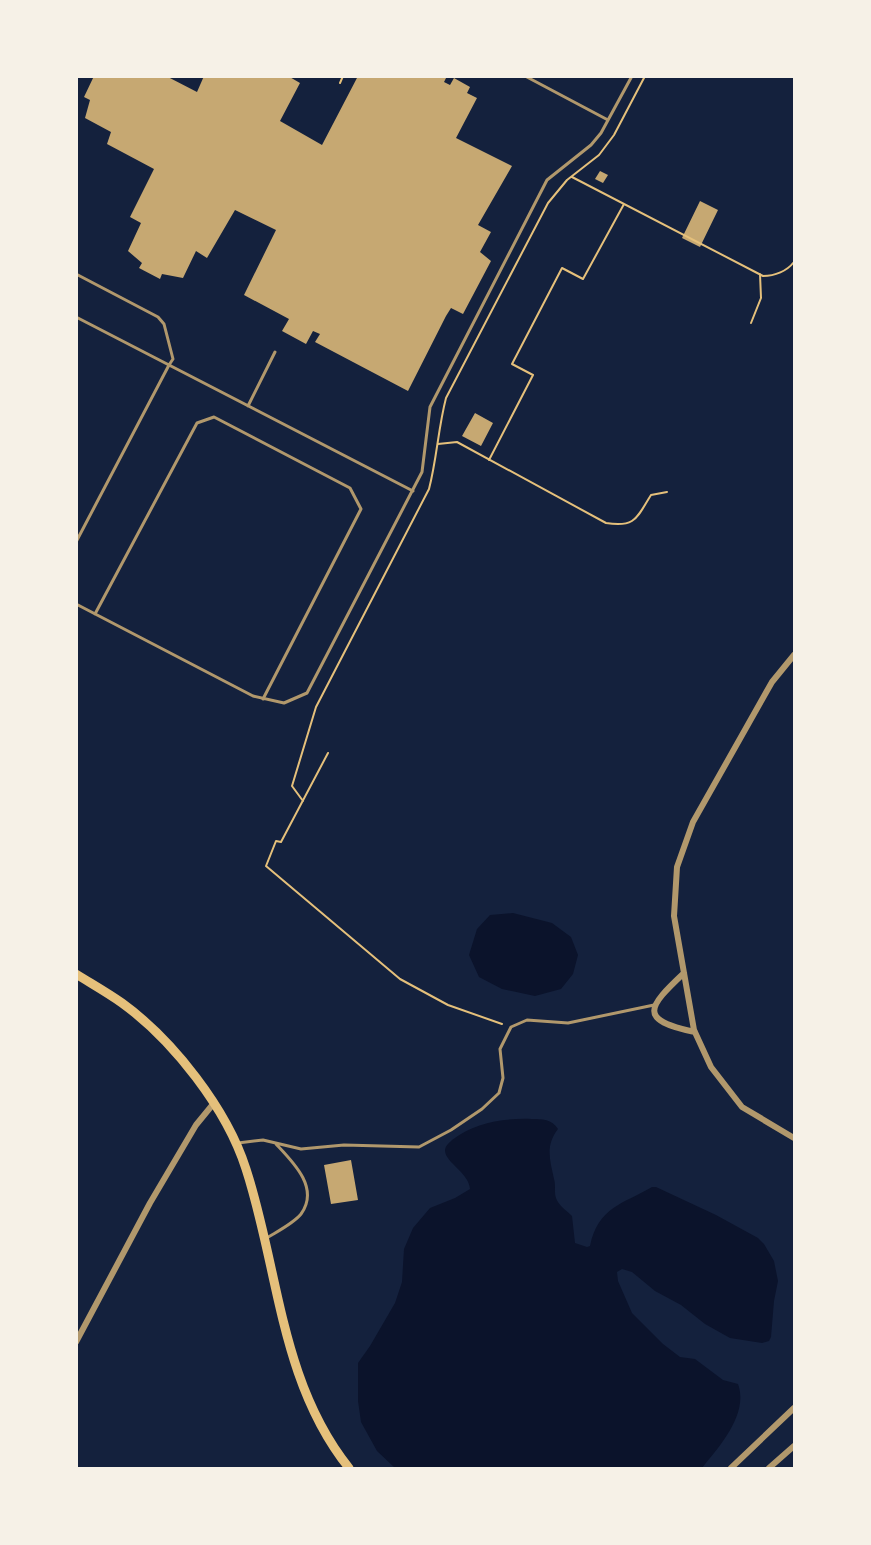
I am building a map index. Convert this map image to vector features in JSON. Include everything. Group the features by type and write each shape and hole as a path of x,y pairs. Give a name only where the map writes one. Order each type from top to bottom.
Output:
{"main road":[{"path":"76,974 124,1004 172,1048 214,1102 246,1168 295,1367 316,1416 349,1468"}],"street":[{"path":"795,655 771,682 693,822 677,867 674,916 695,1032 711,1067 742,1107 795,1138"},
{"path":"684,973 657,999 654,1005 656,1017 670,1026 695,1032"},
{"path":"76,1342 150,1203 196,1125 214,1102"},
{"path":"731,1468 795,1407"},
{"path":"769,1468 795,1446"}],"lane":[{"path":"525,76 609,120"},
{"path":"76,604 253,696 284,703 307,693 423,472 430,407 547,180 591,145 609,120 632,76"},
{"path":"76,274 158,317 164,324 173,359 76,542"},
{"path":"76,317 413,491"},
{"path":"248,406 275,352"},
{"path":"95,614 197,423 214,417 350,488 361,509 263,699"},
{"path":"236,1144 263,1140 302,1149 344,1145 419,1147 451,1130 482,1109 499,1093 503,1078 500,1049 511,1027 527,1020 568,1023 654,1005"},
{"path":"264,1240 301,1214 308,1196 304,1178 292,1161 274,1143"}],"path":[{"path":"340,83 343,76"},
{"path":"303,801 292,786 316,707 429,489 437,459 439,425 446,398 548,203 572,177 599,155 614,135 645,76"},
{"path":"572,177 760,274 772,276 795,262"},
{"path":"489,460 533,375 512,364 562,268 583,279 624,204"},
{"path":"751,323 761,298 760,274"},
{"path":"438,444 457,442 606,523 621,525 630,522 643,510 651,495 666,492"},
{"path":"328,753 281,842 276,841 266,866 400,979 448,1005 511,1027"}],"water":[{"path":"513,913 552,923 571,937 578,955 573,974 561,989 535,996 502,989 479,977 469,955 477,929 490,915"},
{"path":"500,1120 550,1121 558,1129 550,1147 555,1196 572,1216 575,1243 590,1246 594,1233 605,1215 622,1203 656,1187 758,1238 774,1261 778,1281 771,1337 769,1341 762,1343 730,1338 705,1324 681,1305 655,1291 632,1272 622,1269 617,1272 618,1281 632,1313 663,1344 680,1357 695,1359 723,1380 738,1384 740,1395 736,1418 724,1440 702,1468 395,1468 377,1451 361,1422 358,1401 358,1363 395,1303 402,1282 404,1249 413,1228 430,1208 470,1189 466,1178 446,1155 446,1146 461,1134 480,1125"}],"building":[{"path":"94,76 166,76 197,92 204,76 288,76 300,83 280,121 322,145 358,76 447,76 444,82 450,85 454,78 470,87 467,93 477,98 456,138 512,166 478,225 491,232 480,252 491,261 463,314 451,308 408,391 315,342 320,334 313,331 306,344 282,331 289,319 244,295 276,230 235,210 207,258 196,251 183,278 162,274 160,279 139,268 142,263 128,251 141,223 130,217 154,169 107,144 111,132 85,118 90,100 84,97"},
{"path":"600,171 608,175 603,183 595,179"},
{"path":"700,201 718,210 700,247 682,238"},
{"path":"475,413 493,423 481,446 462,436"},
{"path":"351,1160 358,1200 331,1204 324,1165"}]}
